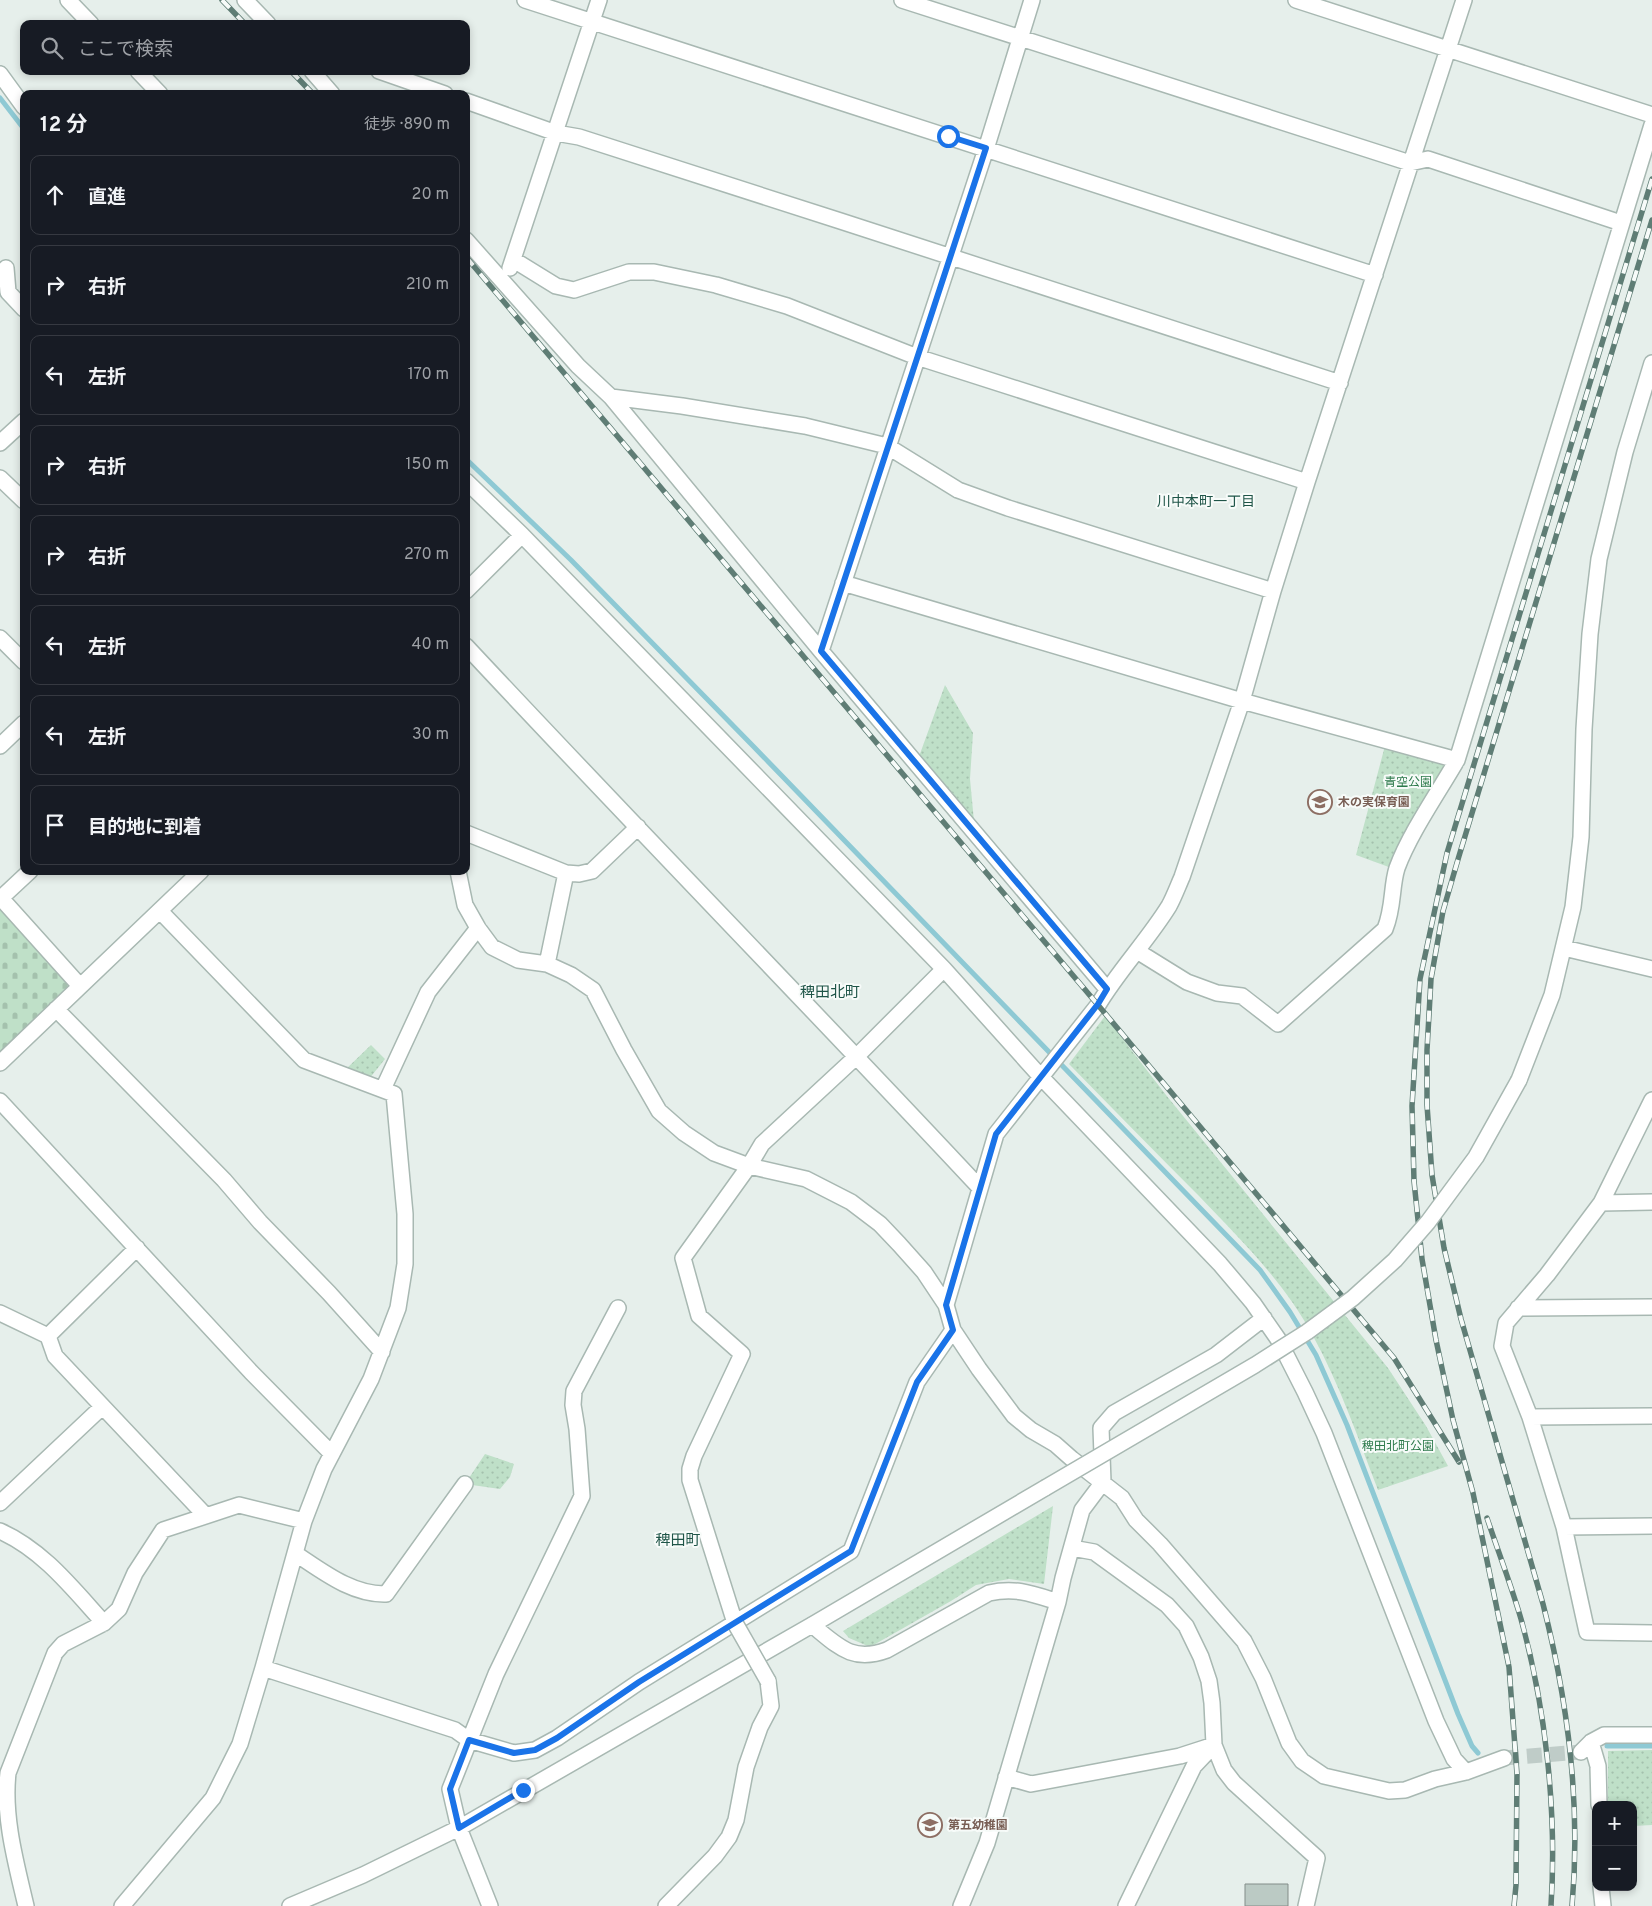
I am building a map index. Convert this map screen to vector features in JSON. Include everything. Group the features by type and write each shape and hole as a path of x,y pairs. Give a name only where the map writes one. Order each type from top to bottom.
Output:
{"street":[{"path":"68,0 87,20"},
{"path":"245,0 264,20"},
{"path":"525,0 1375,274"},
{"path":"503,281 514,260 599,0"},
{"path":"902,0 1410,163 1428,158 1621,223"},
{"path":"821,651 986,148 1032,0"},
{"path":"1296,0 1652,115"},
{"path":"946,1305 996,1134 1062,1051 1137,951 1170,904 1182,877 1242,701 1273,591 1307,482 1464,0"},
{"path":"0,74 20,102"},
{"path":"142,75 156,90"},
{"path":"315,75 329,90"},
{"path":"391,75 434,90"},
{"path":"470,102 556,133 579,137 881,233 949,258 1340,383"},
{"path":"1137,951 1187,982 1217,993 1242,996 1278,1024 1385,928 1391,914 1397,870 1408,845 1457,760 1652,125"},
{"path":"470,244 578,366 610,397 821,651 1107,989"},
{"path":"514,260 556,286 574,290 629,272 654,272 716,285 787,306 916,357 1307,482"},
{"path":"6,268 8,292 20,305"},
{"path":"290,1906 362,1875 459,1828 812,1625 1255,1365 1306,1332 1353,1298 1395,1260 1428,1222 1476,1157 1519,1080 1552,995 1573,907 1581,837 1584,729 1590,634 1599,559 1625,452 1652,363"},
{"path":"610,397 682,406 805,426 887,446 958,490 1008,508 1273,591"},
{"path":"0,442 20,424"},
{"path":"0,478 20,497"},
{"path":"470,485 522,535 944,968 1044,1073 1220,1264 1264,1318 1278,1339 1324,1433 1433,1713 1454,1759 1466,1772"},
{"path":"470,587 522,535"},
{"path":"843,583 1242,701 1457,760"},
{"path":"0,638 20,658"},
{"path":"470,650 588,777 638,827 980,1188"},
{"path":"0,746 20,727"},
{"path":"470,835 566,872 579,874 592,871 638,827"},
{"path":"547,964 566,872"},
{"path":"26,875 1,898 80,986"},
{"path":"0,1063 196,875"},
{"path":"459,875 465,904 478,928 492,947 518,960 547,964 571,975 593,990 624,1050 659,1111 684,1133 714,1153 749,1166 806,1179 851,1202 880,1224 924,1272 946,1305 953,1330 1014,1416 1055,1444 1122,1498 1136,1520 1160,1544 1244,1641 1263,1678 1289,1743 1302,1761 1324,1776 1389,1791 1405,1790 1435,1779 1466,1772 1504,1758"},
{"path":"122,1906 213,1798 240,1744 304,1521 332,1454 371,1379 382,1352 398,1308 405,1264 405,1214 394,1094 304,1060 160,911"},
{"path":"383,1089 428,992 478,928"},
{"path":"1564,948 1652,969"},
{"path":"666,1906 715,1856 729,1837 736,1820 746,1767 760,1727 771,1706 768,1681 735,1623 690,1480 690,1469 704,1434 742,1354 699,1316 683,1258 749,1166 762,1144 856,1056 944,968"},
{"path":"56,1009 224,1180 260,1222 330,1293 382,1352"},
{"path":"1652,1100 1601,1203 1547,1275 1506,1323 1502,1346 1530,1417 1564,1527 1587,1632 1652,1634"},
{"path":"0,1101 251,1372 332,1454"},
{"path":"1601,1203 1652,1202"},
{"path":"48,1336 137,1248"},
{"path":"1518,1308 1652,1307"},
{"path":"490,1906 459,1828 450,1789 496,1674 582,1496 577,1429 573,1405 574,1391 618,1308"},
{"path":"0,1312 48,1336 55,1356 205,1515"},
{"path":"961,1906 987,1843 1058,1602 1082,1510 1103,1482 1101,1428 1114,1413 1216,1355 1264,1318"},
{"path":"263,1668 455,1730 469,1740 514,1753 535,1750 557,1738 639,1682 851,1551 917,1382 953,1330"},
{"path":"0,1503 102,1407"},
{"path":"1530,1417 1652,1416"},
{"path":"296,1554 334,1579 371,1594 386,1594 465,1484"},
{"path":"26,1906 15,1858 7,1802 8,1773 55,1653 63,1644 104,1623 119,1609 135,1573 163,1530 239,1505 304,1521"},
{"path":"1564,1527 1652,1526"},
{"path":"0,1531 31,1549 58,1573 104,1623"},
{"path":"1072,1548 1094,1552 1159,1600 1186,1626 1201,1657 1209,1681 1214,1745 1224,1770 1234,1783 1317,1858 1306,1906"},
{"path":"812,1625 851,1654 875,1654 887,1650 989,1593 1003,1590 1018,1590 1058,1602"},
{"path":"1599,1801 1598,1766 1586,1747 1604,1735 1652,1735"},
{"path":"1006,1777 1031,1784 1180,1756 1214,1745"},
{"path":"1126,1906 1194,1766 1214,1745"},
{"path":"1602,1891 1605,1905"}],"green space":[{"path":"945,685 973,733 970,779 975,832 917,762"},
{"name":"青空公園","path":"1386,742 1457,760 1397,870 1356,855"},
{"path":"0,898 80,986 0,1063"},
{"name":"稗田北町公園","path":"1105,1016 1166,1095 1388,1368 1426,1426 1448,1466 1378,1490 1332,1373 1313,1336 1289,1298 1261,1262 1199,1196 1069,1064"},
{"path":"371,1045 385,1059 369,1079 345,1070"},
{"path":"485,1454 514,1464 510,1477 500,1489 465,1484"},
{"path":"1053,1506 1044,1584 1009,1579 976,1585 870,1647 849,1638 843,1631"},
{"path":"1652,1750 1652,1825 1637,1826 1637,1801 1608,1801 1608,1751"}],"building":[{"path":"1245,1884 1288,1884 1288,1906 1245,1906"}],"waterway":[{"path":"0,98 20,124"},
{"path":"470,463 571,560 1260,1270 1290,1312 1316,1355 1347,1425 1458,1714 1472,1746 1478,1753"},
{"path":"1607,1746 1652,1746"}],"tunnel":[{"path":"1504,1758 1581,1752"}],"railway":[{"path":"222,0 241,20"},
{"path":"295,75 309,90"},
{"path":"1514,1906 1516,1885 1517,1774 1509,1667 1473,1493 1453,1420 1436,1340 1422,1259 1414,1181 1412,1106 1420,979 1447,853 1652,179"},
{"path":"1572,1906 1575,1830 1566,1716 1543,1604 1461,1319 1444,1248 1432,1175 1427,1105 1427,1050 1431,979 1443,911 1652,220"},
{"path":"470,262 1394,1358 1459,1462"},
{"path":"1487,1518 1521,1619 1530,1653 1543,1725 1551,1798 1551,1906"}],"place":[{"name":"木の実保育園","path":"1320,802"},
{"name":"第五幼稚園","path":"930,1825"}],"district":[{"name":"川中本町一丁目","path":"1206,501"},
{"name":"稗田北町","path":"830,992"},
{"name":"稗田町","path":"678,1540"}],"route":[{"path":"523,1790 459,1828 450,1789 469,1740 514,1753 535,1750 557,1738 639,1682 851,1551 917,1382 953,1330 946,1305 996,1134 1098,1004 1107,989 917,762 821,651 986,148 948,136"}]}
